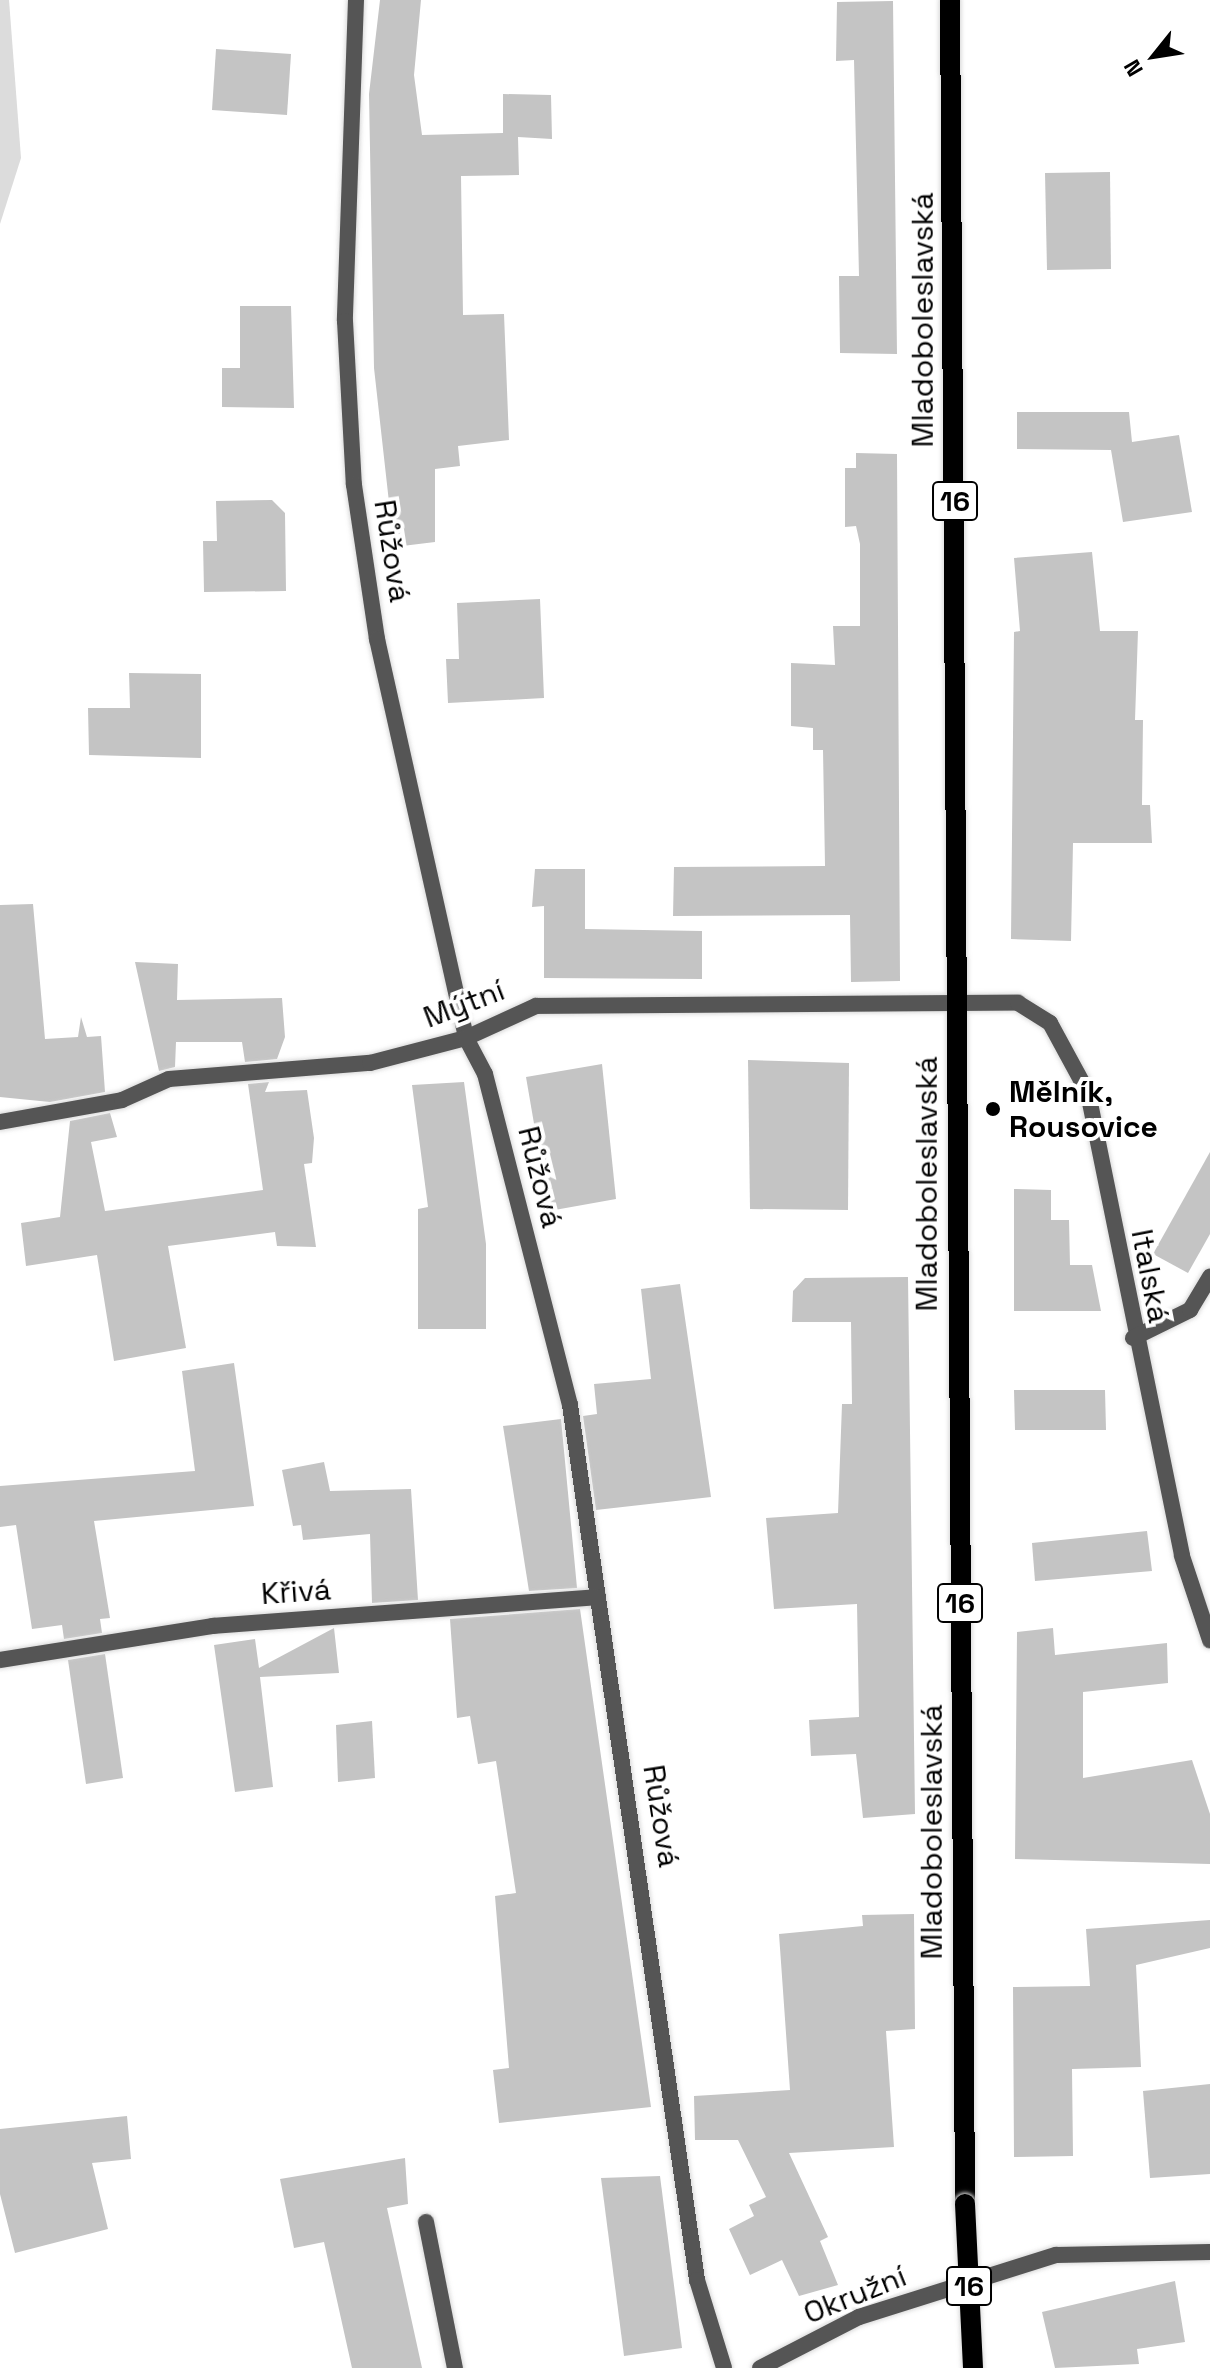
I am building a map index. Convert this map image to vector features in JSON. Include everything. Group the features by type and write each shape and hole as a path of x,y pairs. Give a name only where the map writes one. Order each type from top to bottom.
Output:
{"main road":[{"name":"Mladoboleslavská","path":"950,0 965,2204 973,2368"}],"street":[{"name":"Růžová","path":"356,0 345,321 354,485 399,759 466,1038 485,1074 570,1405 697,2280 724,2368"},
{"name":"Mýtní","path":"0,1122 122,1100 169,1079 370,1063 466,1038 536,1006 956,1002"},
{"name":"Italská","path":"956,1002 1018,1003 1050,1023 1072,1054 1088,1093 1133,1338 1182,1556 1210,1640"},
{"path":"1133,1338 1190,1310 1210,1277"},
{"name":"Křivá","path":"0,1660 213,1626 598,1597"},
{"path":"426,2222 455,2368"},
{"name":"Okružní","path":"760,2368 859,2317 1056,2255 1210,2252"}],"shaded area":[{"path":"0,0 9,0 21,158 0,224"}],"building":[{"path":"380,0 421,0 414,75 422,135 503,133 503,94 551,95 552,139 518,137 519,175 461,176 463,315 504,314 509,440 458,446 460,466 435,469 435,542 394,547 374,368 369,94"},
{"path":"893,1 897,354 840,353 839,276 859,276 854,60 836,61 837,2"},
{"path":"216,49 291,54 287,115 212,110"},
{"path":"1110,172 1111,269 1047,270 1045,173"},
{"path":"240,306 291,306 294,408 222,407 222,368 240,368"},
{"path":"1017,412 1129,412 1132,442 1179,435 1192,512 1123,522 1111,450 1017,449"},
{"path":"856,453 897,454 900,981 851,982 850,915 673,916 674,867 825,866 823,750 813,750 813,728 791,726 791,663 835,665 833,626 860,626 860,544 856,526 845,527 845,468 856,468"},
{"path":"272,500 285,513 286,591 204,592 203,541 217,541 216,501"},
{"path":"1092,552 1100,631 1138,631 1135,720 1143,720 1142,805 1150,805 1152,843 1073,843 1071,941 1011,939 1014,632 1020,631 1014,558"},
{"path":"540,599 544,698 448,703 446,659 459,659 457,603"},
{"path":"129,673 201,674 201,758 89,755 88,708 130,708"},
{"path":"535,869 585,869 585,929 702,931 702,979 544,978 544,906 532,907"},
{"path":"33,904 45,1039 78,1037 81,1017 87,1037 101,1036 105,1092 50,1102 0,1097 0,905"},
{"path":"135,962 178,964 177,1000 282,998 285,1037 277,1059 245,1062 242,1042 176,1042 175,1067 159,1071"},
{"path":"748,1060 849,1063 848,1210 750,1209"},
{"path":"602,1064 616,1199 549,1211 526,1077"},
{"path":"269,1082 265,1092 307,1090 314,1138 312,1163 304,1164 316,1247 277,1246 275,1232 168,1246 186,1348 114,1361 97,1255 26,1266 21,1223 60,1217 70,1121 110,1113 117,1137 91,1142 105,1211 263,1190 248,1084"},
{"path":"464,1082 486,1244 486,1329 418,1329 418,1209 428,1207 412,1085"},
{"path":"1210,1152 1210,1234 1188,1273 1153,1254"},
{"path":"1014,1189 1051,1190 1051,1220 1069,1220 1070,1265 1092,1265 1101,1311 1014,1311"},
{"path":"908,1277 915,1814 863,1818 856,1754 811,1756 809,1720 859,1717 857,1604 774,1609 766,1518 838,1513 842,1404 852,1404 851,1322 792,1322 793,1291 805,1278"},
{"path":"680,1284 711,1497 596,1510 583,1416 597,1414 594,1384 651,1379 641,1289"},
{"path":"234,1363 254,1506 94,1521 110,1618 100,1619 102,1633 64,1639 62,1625 32,1629 16,1525 0,1527 0,1486 195,1471 182,1371"},
{"path":"1014,1390 1105,1390 1106,1430 1015,1430"},
{"path":"561,1419 577,1588 529,1591 503,1426"},
{"path":"324,1462 330,1491 411,1489 418,1600 372,1603 370,1534 303,1540 301,1525 293,1526 282,1470"},
{"path":"1147,1531 1152,1571 1035,1581 1032,1543"},
{"path":"580,1609 651,2107 499,2123 493,2070 509,2068 495,1896 516,1893 496,1761 478,1764 470,1716 457,1718 450,1619"},
{"path":"334,1628 339,1673 260,1677 273,1787 235,1792 214,1645 255,1639 259,1668"},
{"path":"1053,1628 1055,1655 1167,1643 1168,1683 1083,1692 1083,1778 1192,1760 1210,1814 1210,1864 1015,1859 1017,1632"},
{"path":"105,1654 123,1778 86,1784 68,1660"},
{"path":"372,1721 375,1778 338,1782 336,1725"},
{"path":"914,1914 915,2029 886,2031 894,2147 789,2153 828,2237 820,2241 838,2285 799,2296 782,2260 750,2275 729,2229 754,2216 749,2205 766,2197 738,2140 695,2140 694,2096 790,2090 779,1934 863,1926 862,1915"},
{"path":"1210,1920 1210,1948 1136,1965 1141,2067 1072,2069 1073,2156 1014,2157 1013,1987 1090,1986 1086,1929"},
{"path":"1210,2084 1210,2174 1150,2178 1143,2091"},
{"path":"127,2116 131,2159 92,2163 108,2229 15,2253 0,2194 0,2129"},
{"path":"405,2158 408,2204 387,2208 422,2368 352,2368 324,2242 294,2248 280,2179"},
{"path":"660,2176 682,2348 624,2356 601,2178"},
{"path":"1175,2281 1185,2342 1137,2349 1139,2364 1055,2368 1042,2312"}],"place":[{"name":"Mělník, Rousovice","path":"993,1109"}]}
